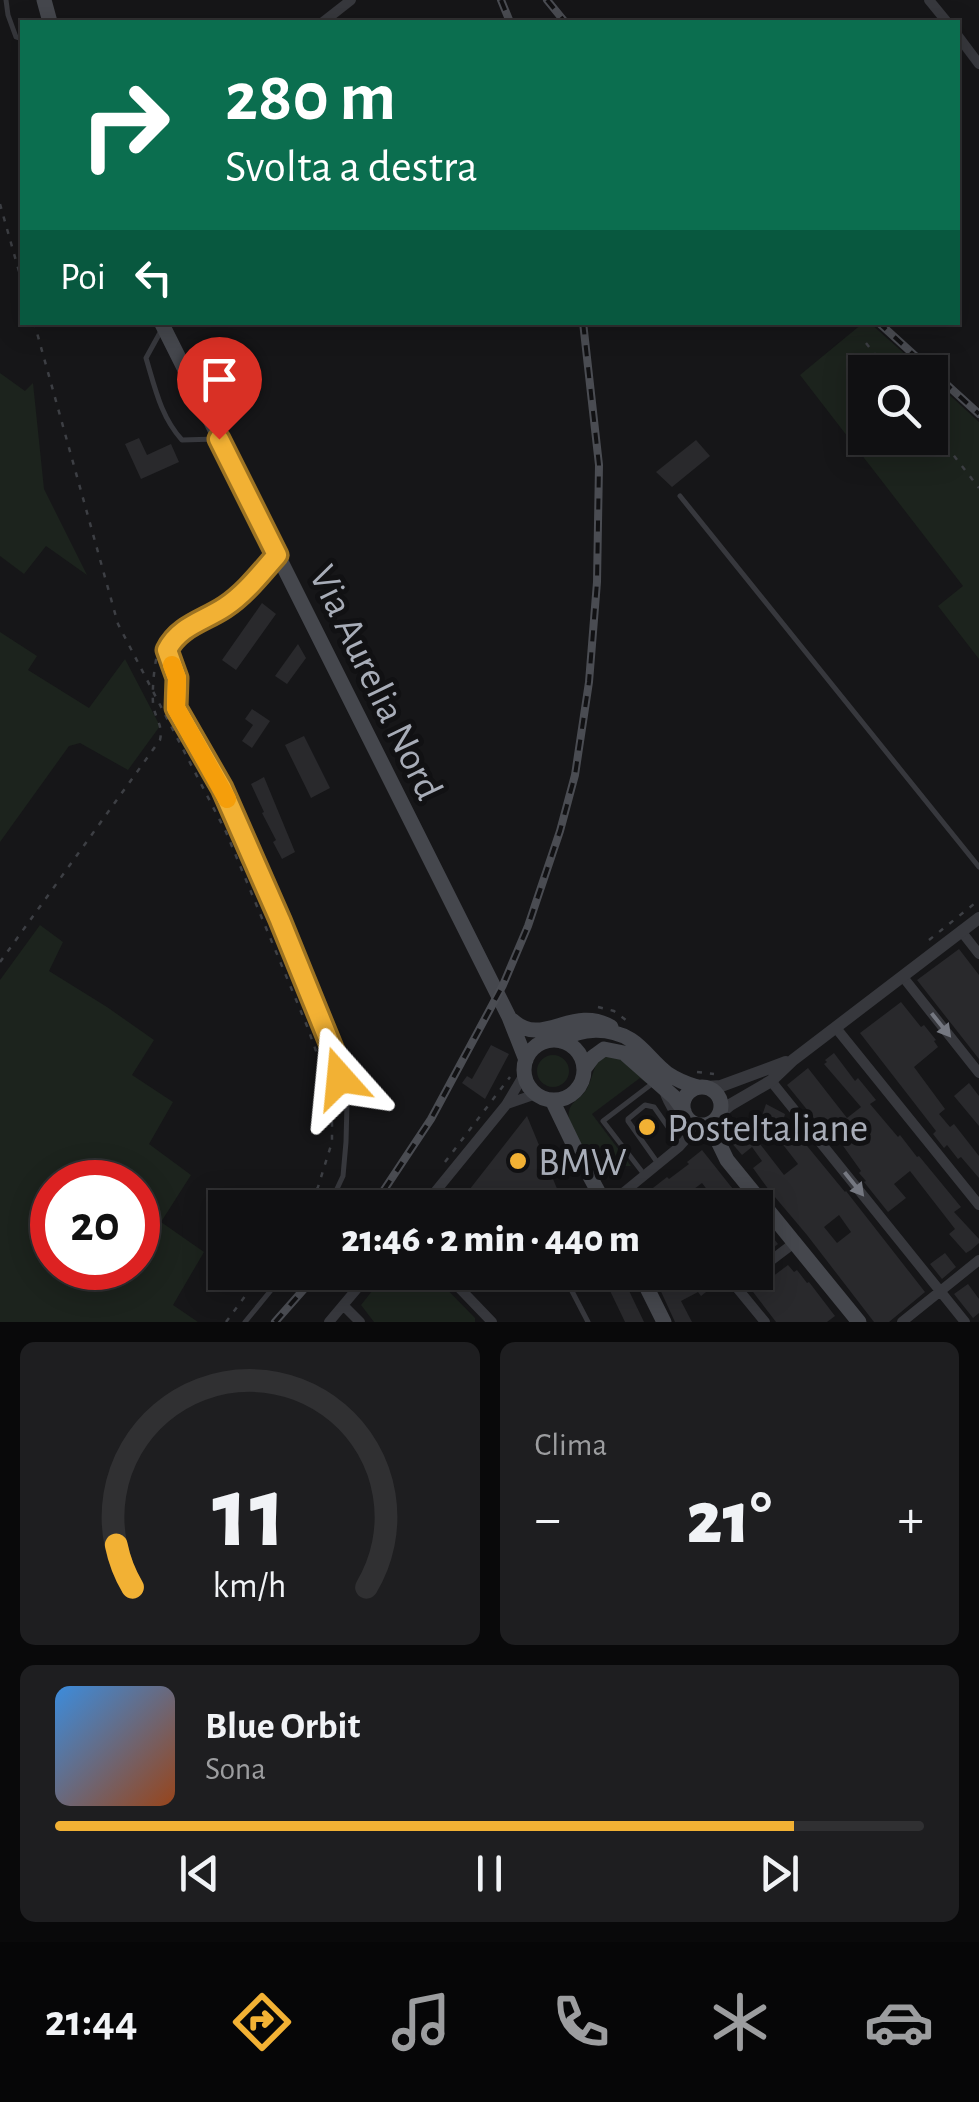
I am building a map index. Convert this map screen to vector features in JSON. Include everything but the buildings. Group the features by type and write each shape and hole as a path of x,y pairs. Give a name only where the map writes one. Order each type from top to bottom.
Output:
{"main road":[{"name":"Via Aurelia Nord","path":"162,325 508,1017 522,1067"},
{"path":"508,1017 528,1031 582,1019 601,1020 633,1034 666,1073 716,1092 721,1108 713,1131 727,1160 851,1319"},
{"path":"598,1190 544,1097 526,1081 522,1067 530,1052 544,1042 598,1030 633,1034"},
{"path":"561,1041 578,1052 584,1069"},
{"path":"544,1097 562,1099 571,1095 593,1058 604,1049 616,1050 678,1101 692,1121 703,1124 717,1117"},
{"path":"684,1111 687,1094 701,1087"},
{"path":"648,1290 664,1322"}],"street":[{"path":"325,20 350,0"},
{"path":"929,0 945,20"},
{"path":"960,39 979,64"},
{"path":"717,1117 772,1081 793,1060 979,918"},
{"path":"961,932 979,954"},
{"path":"903,978 979,1073"},
{"path":"836,1028 979,1205"},
{"path":"701,1087 721,1086 793,1060"},
{"path":"437,1190 506,1105 522,1067"},
{"path":"772,1081 965,1322"},
{"path":"627,1190 682,1145 688,1134 660,1085"},
{"path":"506,1105 544,1097"},
{"path":"773,1259 794,1243"},
{"path":"902,1322 979,1260"},
{"path":"329,1322 357,1290"},
{"path":"461,1290 492,1322"},
{"path":"738,1290 765,1322"},
{"path":"344,1306 360,1322"}],"lane":[{"path":"6,0 16,37 20,38"},
{"path":"162,325 146,358 170,428 182,440 219,439"},
{"path":"680,496 979,867"},
{"path":"277,555 226,607 181,631 167,650 177,678 176,708 222,788 334,1053 346,1103 346,1142 342,1176 336,1190"},
{"path":"644,1176 603,1121 660,1085"},
{"path":"659,1164 628,1119 645,1105 652,1105 682,1145"},
{"path":"245,1322 271,1290"},
{"path":"571,1290 588,1322"}],"path":[{"path":"0,204 20,275"},
{"path":"35,325 118,624 226,832 329,1087 332,1142 316,1190"},
{"path":"866,343 876,355"},
{"path":"948,449 979,488"},
{"path":"0,962 160,740 162,733 153,708 155,660 160,650 167,650"},
{"path":"926,942 979,900"},
{"path":"589,1007 614,1012 633,1034"},
{"path":"446,1159 522,1067"},
{"path":"689,1070 717,1074"},
{"path":"226,1322 250,1290"}],"shaded area":[{"path":"861,325 872,325 906,355 848,355 848,437 800,375"},
{"path":"0,373 25,391 33,383 44,489 87,575 46,546 24,574 0,556"},
{"path":"948,394 979,422 979,659 938,606 963,586 862,455 948,455"},
{"path":"0,632 37,656 28,670 89,708 125,659 160,726 128,770 80,743 69,746 0,842"},
{"path":"40,925 63,942 49,971 154,1040 132,1075 173,1102 149,1144 191,1175 161,1222 204,1252 173,1305 198,1322 0,1322 0,980"},
{"path":"619,1054 649,1081 640,1078 592,1114 631,1166 611,1165 590,1156 569,1117 570,1108 587,1089 600,1058"},
{"path":"553,1055 564,1060 569,1071 564,1082 553,1087 542,1082 537,1071 542,1060"},
{"path":"373,1290 448,1290 475,1322 374,1322 361,1305"}],"railway":[{"path":"501,0 509,20"},
{"path":"547,0 563,20"},
{"path":"384,1190 431,1119 503,985 528,926 575,775 589,682 597,582 599,465 583,325"},
{"path":"881,325 979,414"},
{"path":"275,1322 303,1290"}],"slow traffic":[{"path":"172,665 177,678 176,708 227,799"}],"place":[{"name":"PosteItaliane","path":"647,1127"},
{"name":"BMW","path":"518,1161"}],"route":[{"path":"219,439 277,555 226,607 181,631 172,641 167,650 177,678 176,708 222,788 280,920 334,1053 340,1078"}]}
